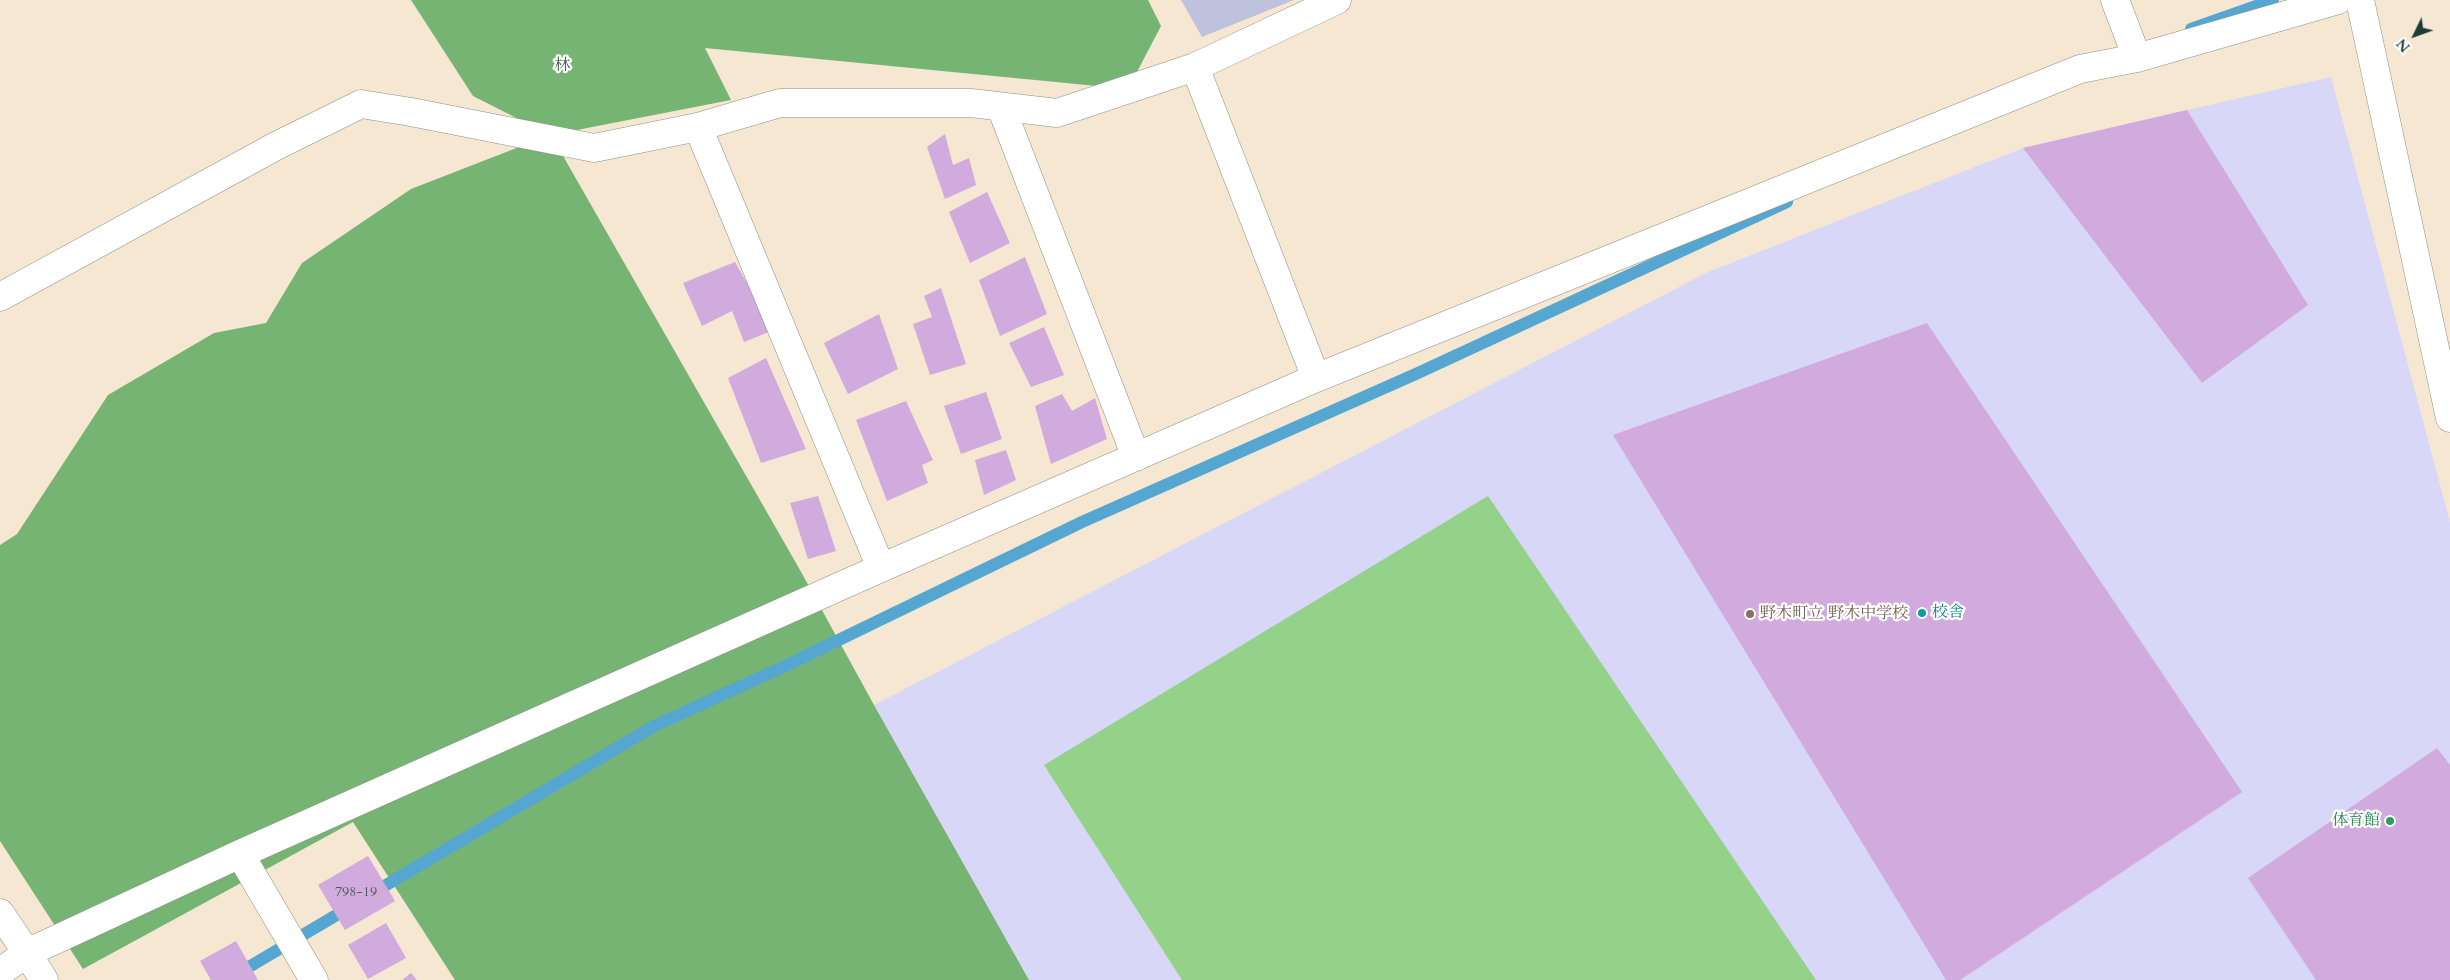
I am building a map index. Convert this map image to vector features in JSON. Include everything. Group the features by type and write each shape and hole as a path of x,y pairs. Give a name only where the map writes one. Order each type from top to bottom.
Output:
{"street":[{"path":"0,297 276,146 361,104 594,148 698,127 780,103 971,103 1057,114 1195,67 1337,0"},
{"path":"2116,0 2137,58"},
{"path":"0,972 27,953 240,854 881,568 1316,378 2080,69 2137,58 2338,0"},
{"path":"2360,0 2450,418"},
{"path":"1195,67 1316,378"},
{"path":"1001,107 1136,457"},
{"path":"698,127 881,568"},
{"path":"240,854 314,980"},
{"path":"0,913 44,980"}],"shaded area":[{"path":"1181,0 1294,0 1202,37"},
{"name":"野木町立 野木中学校","path":"2331,77 2450,522 2450,980 1029,980 874,705 1708,272 2023,148"}],"green space":[{"name":"林","path":"411,0 1148,0 1161,26 1128,89 705,48 731,100 551,135 800,570 1029,980 455,980 353,822 83,969 0,841 0,545 17,534 108,395 214,333 266,323 302,263 411,189 550,135 473,96"},
{"path":"1488,496 1816,980 1182,980 1044,765"}],"building":[{"path":"2187,110 2308,305 2202,383 2023,148"},
{"path":"945,134 953,165 969,158 976,185 945,199 927,147"},
{"path":"987,192 1010,243 970,263 949,212"},
{"path":"1025,257 1047,314 1000,336 979,280"},
{"path":"735,262 774,330 744,342 732,311 702,326 683,283"},
{"path":"941,288 966,364 930,375 913,324 932,317 924,296"},
{"path":"879,314 898,369 848,394 824,343"},
{"name":"校舎","path":"1927,323 2242,792 1960,980 1946,980 1613,435"},
{"path":"1044,327 1064,375 1031,387 1009,343"},
{"path":"766,358 806,449 761,463 728,378"},
{"path":"986,392 1002,439 961,454 944,406"},
{"path":"1062,394 1072,411 1095,398 1107,439 1051,464 1035,406"},
{"path":"906,401 933,460 922,465 928,483 887,501 856,420"},
{"path":"1006,450 1016,480 984,495 975,460"},
{"path":"818,496 836,551 808,559 790,503"},
{"name":"体育館","path":"2437,748 2450,765 2450,980 2316,980 2248,878"},
{"path":"368,856 395,901 345,930 318,885"},
{"path":"386,923 406,958 368,979 348,945"},
{"path":"236,941 258,980 211,980 200,961"},
{"path":"411,973 417,980 402,980"}],"waterway":[{"path":"2191,29 2273,0"},
{"path":"371,894 654,726 783,667 1082,522 1418,373 1787,202"},
{"path":"227,980 350,907"}],"place":[{"name":"校舎","path":"1922,613"},
{"name":"野木町立 野木中学校","path":"1750,614"},
{"name":"体育館","path":"2390,821"}]}
